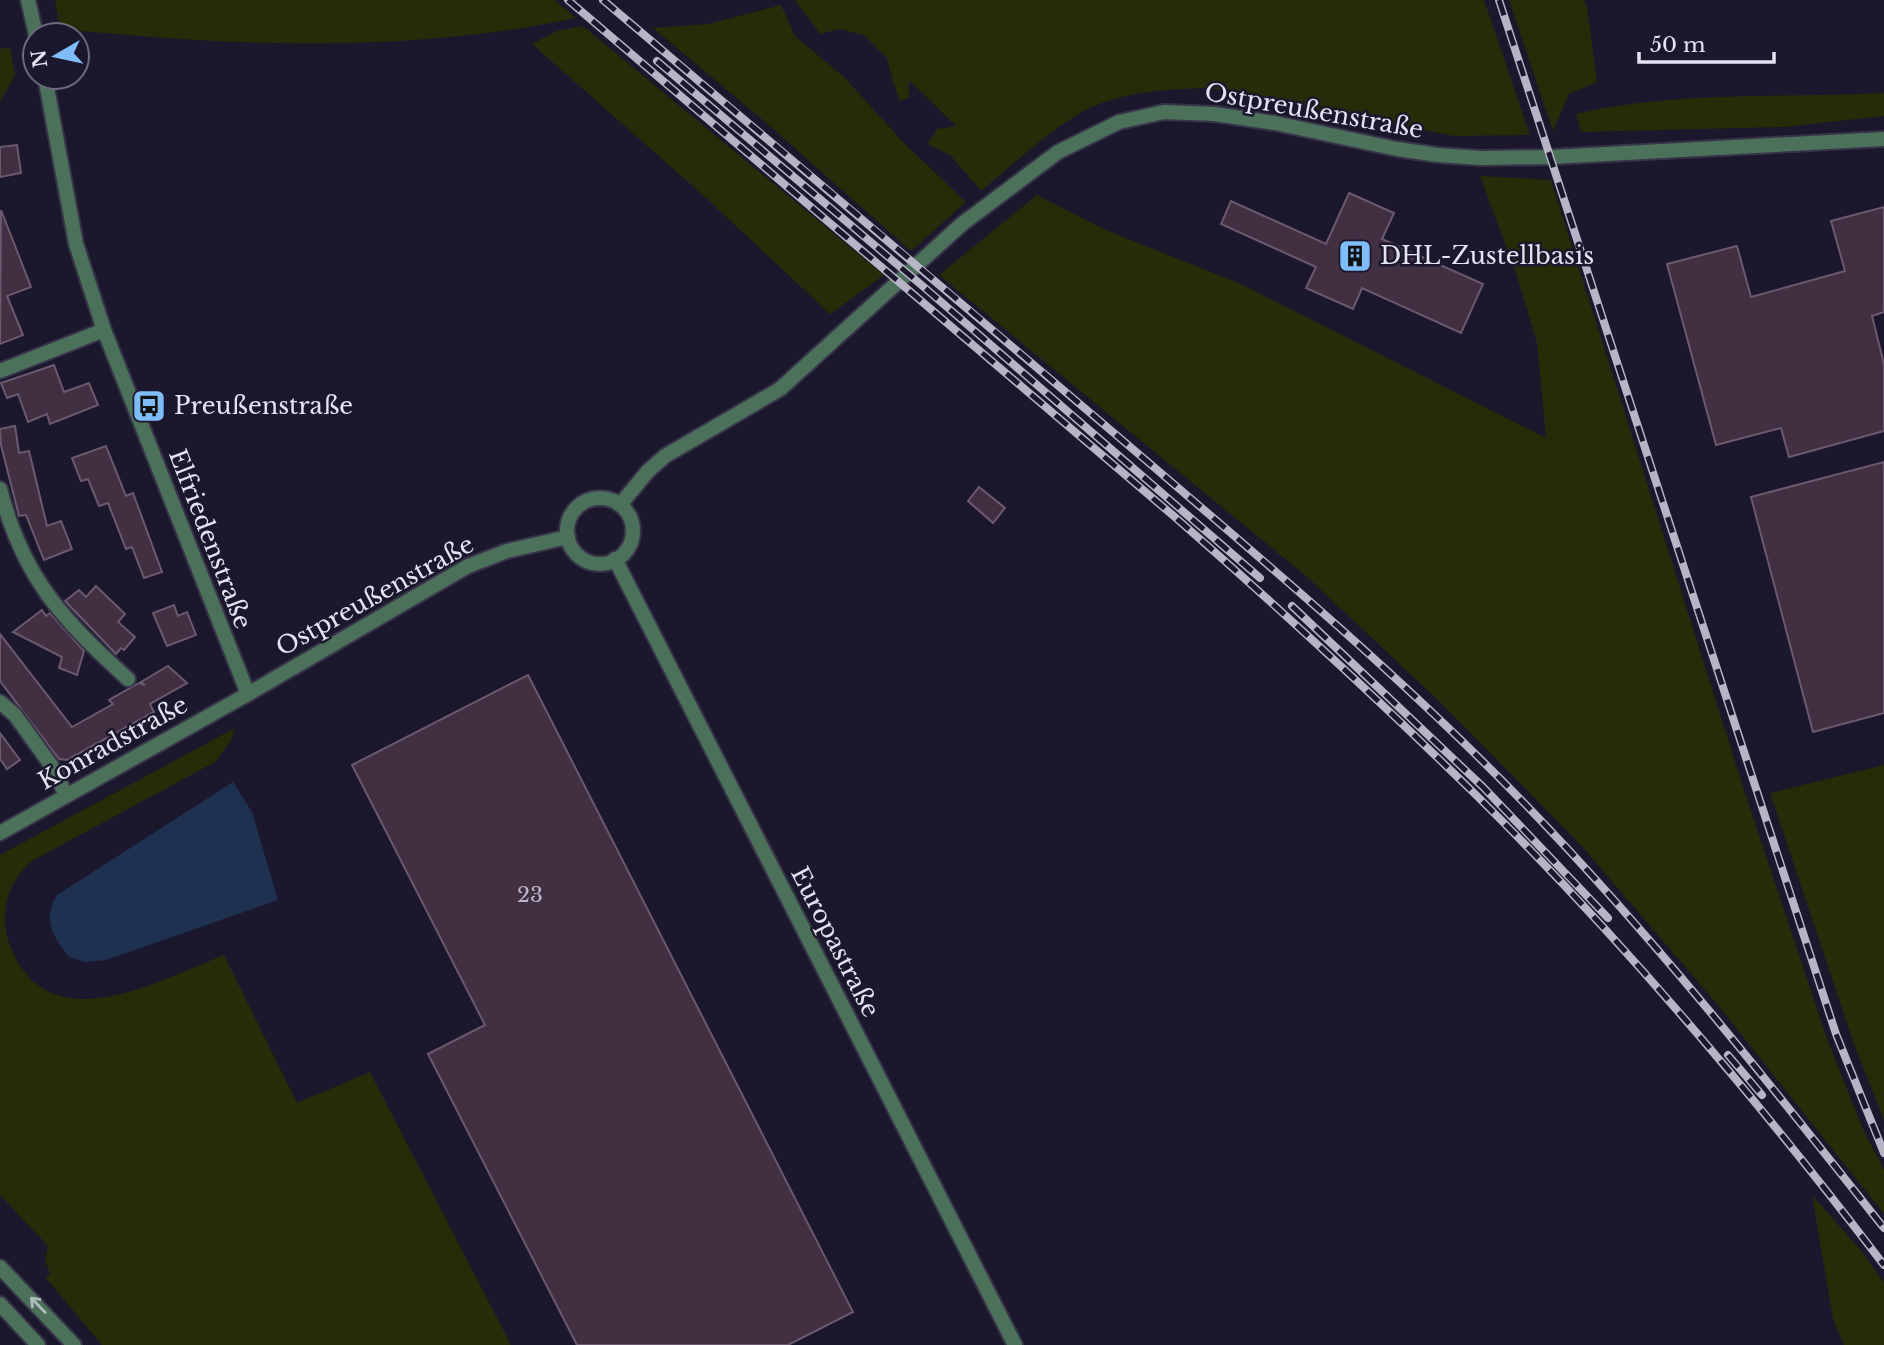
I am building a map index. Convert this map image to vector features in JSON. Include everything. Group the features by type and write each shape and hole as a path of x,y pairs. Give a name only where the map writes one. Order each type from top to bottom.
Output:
{"street":[{"path":"28,0 33,21"},
{"name":"Elfriedenstraße","path":"49,91 76,244 104,330 248,694"},
{"name":"Ostpreußenstraße","path":"620,505 648,471 665,456 780,388 974,216 1058,152 1119,122 1164,112 1215,114 1275,123 1397,149 1481,158 1551,157 1884,139"},
{"path":"0,371 104,330"},
{"path":"0,489 21,550 48,597 80,636 128,679"},
{"path":"596,498 606,498 620,505 629,517 632,536 628,546 615,559 589,562 574,551 568,537 567,524 571,514 586,501 596,498"},
{"name":"Ostpreußenstraße","path":"248,694 468,566 507,551 568,537"},
{"name":"Europastraße","path":"615,559 1015,1345"},
{"name":"Konradstraße","path":"0,833 248,694"},
{"path":"0,702 15,715 37,745 66,795"},
{"path":"0,1267 74,1345"},
{"path":"0,1304 38,1345"}],"green space":[{"path":"55,0 555,0 576,18 512,30 448,37 319,43 190,40 125,35 91,32 91,21 59,21"},
{"path":"795,0 1484,0 1530,135 1454,136 1209,88 1175,89 1122,97 1089,109 1038,143 981,191 951,156 928,144 937,129 956,126 909,80 909,98 900,101 887,58 864,35 839,29 820,34"},
{"path":"1509,0 1584,0 1587,7 1597,82 1569,94 1553,131"},
{"path":"781,5 795,36 844,77 904,143 966,202 911,251 764,121 653,28 708,24"},
{"path":"583,26 884,275 830,314 705,197 532,44 557,31"},
{"path":"10,47 15,75 0,102 0,49"},
{"path":"1884,93 1884,116 1784,127 1581,132 1576,114 1690,99"},
{"path":"1480,176 1551,180 1747,799 1826,1036 1862,1127 1884,1170 1884,1214 1717,1004 1579,843 1440,702 1306,576 939,275 1037,195 1108,231 1241,284 1546,438 1537,343 1517,276"},
{"path":"235,728 231,741 215,762 30,862 16,879 8,898 5,918 8,940 25,972 47,991 74,998 104,997 135,990 224,955 297,1103 370,1072 511,1345 102,1345 46,1278 50,1274 45,1260 48,1246 0,1195 0,855"},
{"path":"1884,765 1884,1120 1854,1044 1770,793"},
{"path":"1812,1195 1863,1253 1884,1283 1884,1345 1844,1345 1833,1319"}],"water":[{"path":"233,782 252,812 278,900 106,960 85,962 69,957 51,928 50,912 57,895"}],"building":[{"path":"17,145 21,173 0,177 0,147"},
{"name":"DHL-Zustellbasis","path":"1349,193 1394,213 1382,239 1483,284 1461,333 1362,288 1353,309 1306,288 1316,267 1221,224 1231,201 1326,244"},
{"path":"1884,207 1884,312 1872,316 1884,364 1884,431 1789,457 1781,428 1716,445 1667,264 1737,246 1751,297 1845,271 1831,221"},
{"path":"1,210 31,287 7,296 23,335 0,344"},
{"path":"54,365 64,392 89,383 98,405 50,424 47,414 28,422 18,394 7,398 1,383"},
{"path":"15,426 19,453 29,451 47,526 61,521 72,549 44,560 26,515 19,516 1,445 0,429"},
{"path":"106,446 126,496 133,493 162,572 144,578 132,547 126,549 108,503 99,506 88,479 81,481 72,458"},
{"path":"1884,462 1884,713 1813,732 1751,497"},
{"path":"979,487 1005,508 993,523 968,501"},
{"path":"96,586 125,614 118,622 135,637 124,650 121,648 116,654 65,601 79,590 86,597"},
{"path":"174,605 178,616 187,612 196,635 167,646 153,613"},
{"path":"42,610 46,616 50,613 84,651 77,675 59,668 62,657 13,632"},
{"path":"0,634 72,727 113,704 109,700 139,683 145,685 141,682 168,666 187,683 150,704 154,712 67,760 59,759 0,681"},
{"path":"528,675 853,1312 788,1345 577,1345 428,1054 485,1025 352,765"},
{"path":"0,733 20,760 7,769 0,759"}],"railway":[{"path":"568,0 1176,518 1327,654 1475,794 1584,906 1688,1022 1788,1142 1884,1265"},
{"path":"603,0 1225,528 1429,709 1526,805 1620,906 1754,1065 1884,1228"},
{"path":"1499,0 1836,1034 1884,1153"},
{"path":"657,61 925,288 1260,578"},
{"path":"1292,606 1483,787 1608,918"},
{"path":"1728,1055 1762,1095"}],"place":[{"name":"DHL-Zustellbasis","path":"1355,256"},
{"name":"Preußenstraße","path":"149,406"}]}
